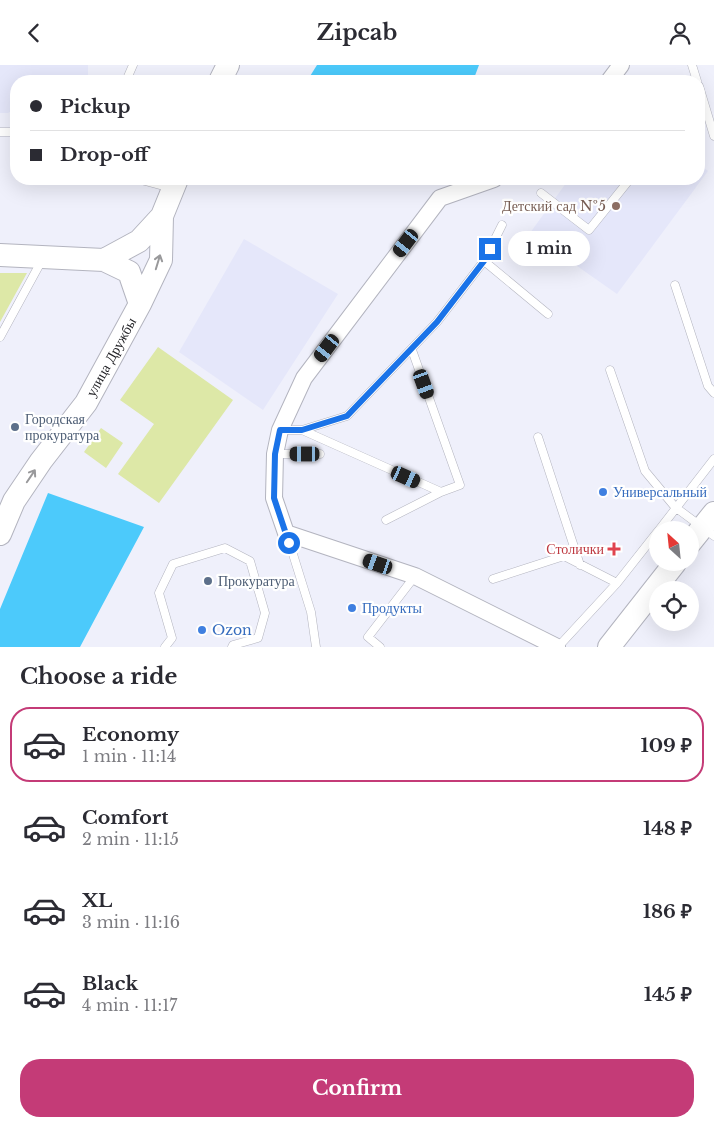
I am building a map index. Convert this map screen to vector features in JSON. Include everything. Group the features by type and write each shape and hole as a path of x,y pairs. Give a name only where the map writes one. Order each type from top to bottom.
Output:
{"street":[{"name":"улица Дружбы","path":"0,534 11,500 86,403 140,304 161,260 162,216 174,185"},
{"path":"477,185 440,198 304,378 280,430 275,454 274,498 286,533 415,576 558,647"},
{"name":"улица Дружбы","path":"104,260 139,241 162,216"},
{"name":"улица Дружбы","path":"0,255 104,260 130,272 140,304"},
{"path":"609,647 669,571"}],"lane":[{"path":"705,106 714,136"},
{"path":"541,193 589,229 625,185"},
{"path":"280,430 302,430 347,416 437,322 484,261 502,225"},
{"path":"0,337 44,256"},
{"path":"484,261 548,314"},
{"path":"674,285 708,386 714,393"},
{"path":"386,520 460,485 412,350"},
{"path":"610,371 645,471 675,507 705,530"},
{"path":"302,430 442,492"},
{"path":"538,437 580,565"},
{"path":"275,454 320,454"},
{"path":"665,521 714,459"},
{"path":"286,533 311,612 316,647"},
{"path":"558,647 617,583 649,542"},
{"path":"165,647 172,638 159,593 173,564 225,548 250,561 265,613 258,638 233,645 232,647"},
{"path":"493,579 564,556 617,583"},
{"path":"380,647 368,637 415,576"}],"shaded area":[{"path":"0,65 88,65 88,75 10,75 10,112 0,113"},
{"name":"Детский сад №5","path":"565,185 698,185 617,294 530,233"},
{"path":"244,239 338,294 263,410 179,352"}],"green space":[{"path":"0,273 27,273 0,322"},
{"path":"158,347 233,400 159,503 118,474 154,424 120,400"},
{"path":"101,428 123,443 106,468 84,452"}],"water":[{"path":"317,65 479,65 475,75 311,75"},
{"path":"48,493 144,527 80,647 0,647 0,609"}],"place":[{"name":"Детский сад №5","path":"616,206"},
{"name":"Городская прокуратура","path":"15,427"},
{"name":"Универсальный","path":"603,492"},
{"name":"Столички","path":"614,549"},
{"name":"Прокуратура","path":"208,581"},
{"name":"Продукты","path":"352,608"},
{"name":"Ozon","path":"202,630"}],"route":[{"path":"289,543 274,498 275,454 280,430 302,430 347,416 437,322 484,261 490,249"}]}
